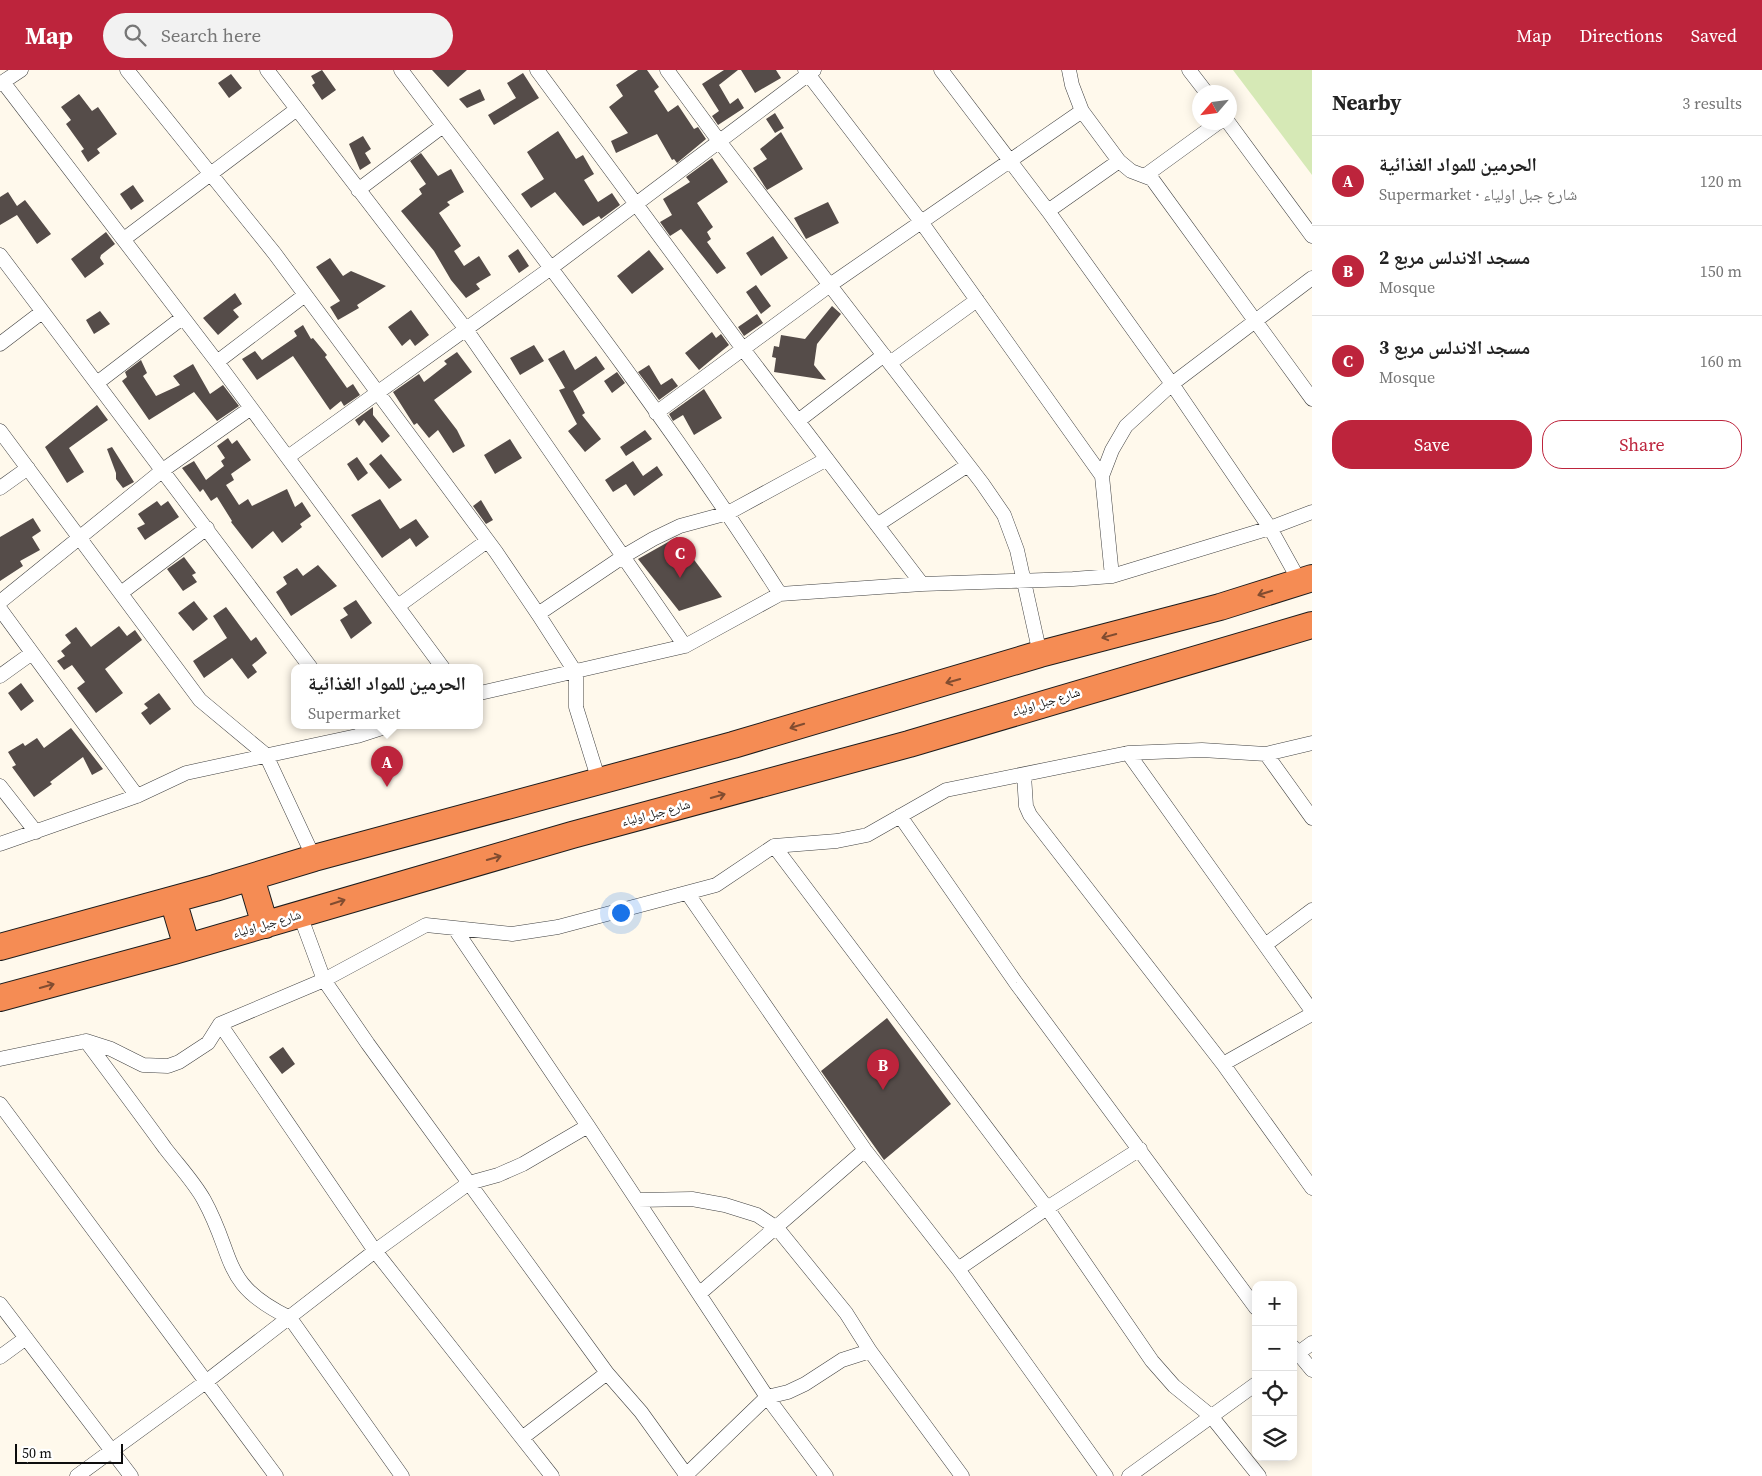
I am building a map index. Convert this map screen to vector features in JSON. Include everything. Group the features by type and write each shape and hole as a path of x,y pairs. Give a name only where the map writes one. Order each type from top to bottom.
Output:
{"highway":[{"path":"0,947 251,878 314,858 733,745 1040,654 1211,609 1306,580"},
{"name":"شارع جبل اولياء","path":"0,998 300,915 357,896 572,835 909,744 1312,625"},
{"path":"251,878 265,924"},
{"path":"172,900 187,947"}],"street":[{"path":"21,70 2,83 217,362 440,664"},
{"path":"127,70 211,173 378,391 538,614 576,673 576,706 599,781"},
{"path":"267,70 465,328 685,646"},
{"path":"401,70 551,268 656,413 728,513 780,594"},
{"path":"537,70 743,349 922,584"},
{"path":"667,70 718,141 887,359 1004,515 1017,550 1040,654"},
{"path":"941,70 1009,163 1048,211 1172,384 1306,580"},
{"path":"1069,70 1072,85 1082,111 1119,161 1131,171 1146,175 1157,185 1312,399"},
{"path":"1189,70 1201,85"},
{"path":"288,457 551,268 809,71 922,223 1102,476"},
{"path":"124,239 297,108"},
{"path":"656,413 830,285 1082,111"},
{"path":"358,190 443,126"},
{"path":"1146,175 1208,130"},
{"path":"1234,130 1312,236"},
{"path":"1048,211 1119,161"},
{"path":"0,255 308,664"},
{"path":"1112,576 1102,476 1112,450 1126,426 1172,384 1312,278"},
{"path":"217,362 305,295"},
{"path":"798,421 887,359 977,300"},
{"path":"0,344 42,312"},
{"path":"97,383 182,318"},
{"path":"0,602 163,470 251,408"},
{"path":"0,430 200,700 266,755 314,858"},
{"path":"538,614 624,556 680,526 728,513 827,459"},
{"path":"877,525 968,465"},
{"path":"0,488 28,468"},
{"path":"483,692 576,673 685,646 780,594 922,584 1112,576 1270,528 1312,512"},
{"path":"121,593 207,528"},
{"path":"398,606 487,541"},
{"path":"0,609 137,796"},
{"path":"0,676 32,653"},
{"path":"0,844 137,796 186,774 367,729"},
{"path":"0,1059 86,1041 111,1049 143,1065 168,1066 186,1059 208,1043 220,1024 324,980 426,925 512,934 558,927 688,894 716,885 774,846 838,841 867,835 946,790 1128,753 1202,750 1266,754 1312,743"},
{"path":"1128,753 1312,1012 1223,1064"},
{"path":"1266,754 1312,818"},
{"path":"1024,775 1025,800 1030,816 1223,1064 1312,1188"},
{"path":"0,786 36,832"},
{"path":"900,816 1016,983 1252,1303"},
{"path":"774,846 1047,1208 1152,1361 1174,1386 1211,1416 1259,1476"},
{"path":"688,894 865,1150 958,1269 1106,1476"},
{"path":"1265,945 1312,910"},
{"path":"300,915 324,980 607,1373 641,1412 686,1476 767,1397 788,1392 805,1384 842,1360 870,1351"},
{"path":"455,929 638,1200 767,1397 826,1476"},
{"path":"220,1024 375,1252 552,1476"},
{"path":"86,1041 204,1200 227,1259 238,1279 250,1294 270,1308 290,1318 402,1476"},
{"path":"0,1104 276,1476"},
{"path":"76,1476 206,1381 469,1183 498,1175 523,1164 588,1126"},
{"path":"699,1294 865,1150"},
{"path":"958,1269 1047,1208 1140,1150"},
{"path":"638,1200 692,1199 726,1205 757,1215 777,1228 846,1313 870,1351 962,1476"},
{"path":"0,1304 131,1476"},
{"path":"0,1357 26,1338"},
{"path":"1297,1351 1312,1343"},
{"path":"1297,1354 1312,1370"},
{"path":"522,1438 607,1373"},
{"path":"1129,1476 1252,1387"}],"green space":[{"path":"1233,70 1312,70 1312,175"}],"building":[{"path":"322,70 336,90 322,100 312,85 315,83 311,76"},
{"path":"432,70 467,70 448,87"},
{"path":"638,70 647,70 659,87 654,91 668,112 678,105 694,129 698,127 706,139 677,163 674,159 672,160 657,134 616,153 611,141 628,133 609,107 623,96 616,85"},
{"path":"724,70 738,70 719,85 730,104 738,98 744,108 718,125 712,116 719,111 702,84"},
{"path":"741,70 776,70 781,78 755,93"},
{"path":"523,73 539,98 494,125 488,115 516,98 507,83"},
{"path":"231,74 242,88 229,98 218,83"},
{"path":"480,89 485,100 467,108 459,99"},
{"path":"79,94 92,111 98,107 117,134 97,149 100,153 88,162 81,151 84,149 66,124 71,120 61,107"},
{"path":"775,113 784,128 775,133 766,119"},
{"path":"558,131 576,159 583,155 594,174 584,180 598,202 612,193 620,205 601,219 599,216 583,226 555,192 531,208 521,194 544,179 527,152"},
{"path":"781,132 803,169 767,190 753,168 767,159 760,149"},
{"path":"363,136 371,149 365,153 371,163 360,170 349,144"},
{"path":"421,153 438,176 451,169 464,192 447,202 450,205 439,213 461,246 454,251 464,266 479,256 491,275 476,284 480,289 466,298 451,280 434,251 401,211 422,194 419,189 426,184 410,161"},
{"path":"712,158 728,182 697,203 713,227 707,232 711,239 707,242 726,268 717,274 681,229 670,236 660,222 672,215 663,199 690,182 686,177"},
{"path":"133,185 144,201 131,210 120,194"},
{"path":"8,192 17,206 25,200 51,234 37,244 17,215 0,225 0,197"},
{"path":"828,202 839,223 806,239 794,218"},
{"path":"106,232 115,244 101,255 100,258 104,264 85,278 71,259"},
{"path":"773,236 788,258 761,276 746,253"},
{"path":"518,249 529,266 519,273 508,256"},
{"path":"649,250 664,269 632,294 617,276"},
{"path":"330,258 343,276 351,271 386,286 357,305 359,308 338,320 330,307 340,301 316,267"},
{"path":"756,285 771,306 761,314 746,292"},
{"path":"235,293 242,304 233,310 239,317 218,335 203,318"},
{"path":"832,306 841,314 817,344 814,365 826,380 774,372 776,358 772,357 774,346 779,347 781,335 805,339"},
{"path":"411,310 429,335 415,346 410,339 402,346 388,327"},
{"path":"100,311 110,324 94,334 86,320"},
{"path":"757,314 763,323 744,336 738,327"},
{"path":"303,325 311,339 313,338 327,355 325,357 347,388 353,384 360,395 344,406 341,401 330,410 293,356 257,380 242,359 255,351 262,360 297,336 294,331"},
{"path":"712,332 716,338 721,334 729,345 699,370 685,353"},
{"path":"534,345 544,361 520,375 510,358"},
{"path":"564,350 575,370 596,356 605,369 573,391 585,413 582,415 601,439 585,452 568,431 577,424 559,390 565,388 548,359"},
{"path":"457,352 472,372 434,400 457,430 465,446 453,453 438,430 429,438 417,423 414,425 393,392 419,374 424,382 447,364 444,361"},
{"path":"141,360 147,373 143,376 156,396 180,385 173,376 193,364 210,394 223,385 239,406 217,421 194,392 149,420 122,381 127,377 125,372"},
{"path":"649,365 661,385 672,378 678,386 659,400 638,372"},
{"path":"617,372 625,383 612,393 604,381"},
{"path":"704,389 722,418 694,435 683,415 673,421 669,414"},
{"path":"97,405 108,420 69,448 84,472 67,483 45,447"},
{"path":"373,407 373,415 390,436 382,443 364,420 359,426 355,420"},
{"path":"645,430 652,439 626,456 620,447"},
{"path":"228,438 232,444 237,440 251,460 231,474 234,480 226,485 239,505 248,499 252,506 287,489 295,507 302,502 311,516 300,524 302,527 282,543 273,531 252,549 231,522 217,497 211,501 203,489 200,492 182,468 194,461 206,480 224,466 221,461 225,458 217,446"},
{"path":"510,439 522,458 495,474 484,455"},
{"path":"112,447 134,482 123,488 116,479 116,473 107,449"},
{"path":"381,454 402,480 389,489 369,464"},
{"path":"357,457 368,473 358,481 347,464"},
{"path":"633,461 643,476 657,466 663,475 634,496 626,484 613,492 605,480"},
{"path":"380,499 400,529 416,519 429,537 416,547 410,538 382,558 351,515"},
{"path":"481,500 493,520 486,524 473,506"},
{"path":"157,501 161,506 168,501 179,517 145,540 137,528 145,524 138,514"},
{"path":"33,518 41,531 32,537 40,550 20,561 23,566 0,581 0,537"},
{"path":"677,537 722,597 679,611 638,559"},
{"path":"184,557 196,573 192,575 197,582 183,591 167,569"},
{"path":"318,565 337,586 291,616 276,592 287,584 283,577 297,568 303,576"},
{"path":"356,600 372,623 351,639 340,620 348,615 343,608"},
{"path":"194,601 208,619 193,631 178,613"},
{"path":"226,607 251,641 256,637 267,653 252,665 257,672 248,679 232,658 204,678 193,661 227,638 213,616"},
{"path":"119,626 127,636 135,630 142,640 105,669 123,693 96,713 77,688 85,682 72,665 64,670 57,661 65,656 61,651 71,643 65,635 76,627 91,647"},
{"path":"21,683 34,701 21,711 8,693"},
{"path":"159,693 171,709 150,725 141,713 148,708 144,704"},
{"path":"71,728 103,769 92,775 83,757 50,782 52,784 34,797 12,767 16,765 8,752 23,743 25,746 37,738 44,748"},
{"path":"887,1018 951,1104 884,1160 821,1071"},
{"path":"283,1047 295,1064 282,1074 269,1057"}],"place":[{"name":"مسجد الاندلس مربع 3","path":"680,578"},
{"name":"الحرمين للمواد الغذائية","path":"387,787"},
{"name":"مسجد الاندلس مربع 2","path":"883,1090"}]}
